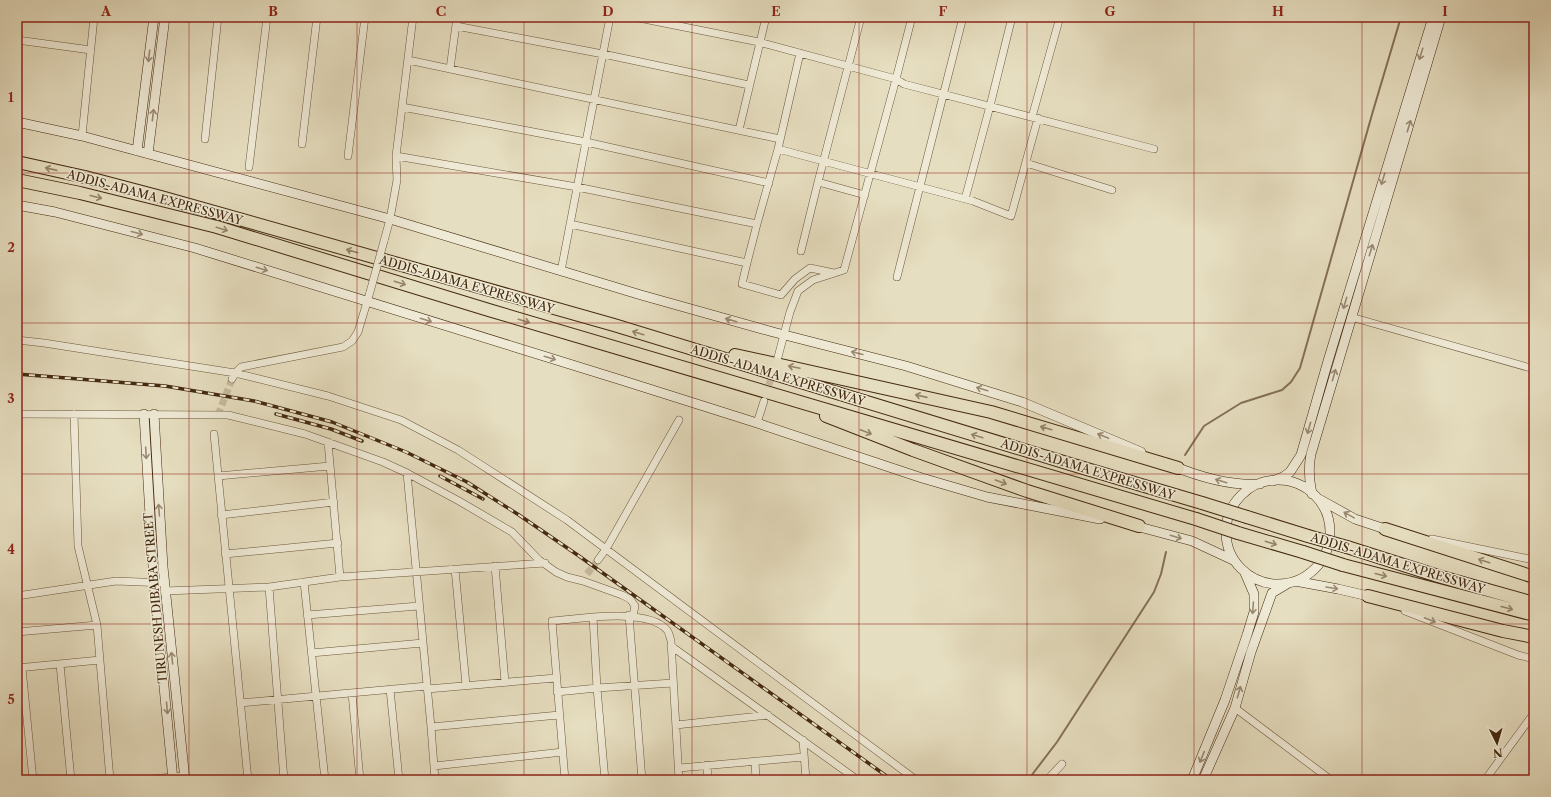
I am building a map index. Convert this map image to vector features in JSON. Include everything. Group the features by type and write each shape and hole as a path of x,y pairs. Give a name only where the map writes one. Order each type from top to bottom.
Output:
{"highway":[{"name":"ADDIS-ADAMA EXPRESSWAY","path":"17,162 85,177 161,197 659,339 1438,576 1534,603"},
{"name":"ADDIS-ADAMA EXPRESSWAY","path":"17,180 80,192 218,227 492,311 1196,519 1343,565 1534,615"},
{"path":"659,339 799,368 991,412 1178,468"},
{"path":"752,387 913,450 1027,491 1139,526"},
{"path":"1385,529 1534,578"},
{"path":"1368,596 1503,631 1534,637"}],"street":[{"path":"82,136 94,17"},
{"path":"137,151 154,17"},
{"path":"148,154 165,17"},
{"path":"205,138 218,17"},
{"path":"250,167 267,17"},
{"path":"302,144 317,17"},
{"path":"348,156 365,17"},
{"path":"233,376 241,367 343,347 352,342 358,332 368,302 390,219 397,180 396,156 413,17"},
{"path":"450,69 457,17"},
{"path":"561,271 610,17"},
{"path":"634,17 760,42 800,52 896,79 904,84 1154,149"},
{"path":"739,130 766,17"},
{"path":"801,251 861,17"},
{"path":"778,357 790,312 798,291 813,280 844,270 912,17"},
{"path":"897,277 963,17"},
{"path":"965,199 1012,17"},
{"path":"778,149 965,199 1011,216 1026,163 1035,118 1060,17"},
{"path":"17,122 82,136 390,219 561,271 784,335 906,366 1022,402 1178,468 1229,483 1245,485 1260,484 1283,477 1290,472 1301,455 1329,355 1432,17"},
{"path":"1192,780 1272,593 1308,574 1319,564 1327,551 1330,536 1329,522 1324,508 1314,495 1310,484 1308,466 1442,17"},
{"path":"456,26 603,54 749,85"},
{"path":"17,40 91,50"},
{"path":"800,52 778,149 742,284 781,295 795,279 810,268 836,273"},
{"path":"408,60 780,139"},
{"path":"402,107 586,142 769,183"},
{"path":"396,156 577,187 757,224"},
{"path":"1026,163 1112,190"},
{"path":"818,182 865,195"},
{"path":"17,206 55,212 195,248 757,422 922,478 987,496 1139,526 1192,541 1234,561"},
{"path":"570,224 747,263"},
{"path":"1352,317 1534,369"},
{"path":"17,340 44,343 233,376 328,396 401,420 458,450 567,520 916,780"},
{"path":"757,422 764,401"},
{"path":"17,414 228,415 305,434 383,462 407,473 512,532 539,560 546,563 556,572 567,577 585,578 630,599 635,606 631,616 642,780"},
{"path":"74,414 78,546 97,625 110,780"},
{"name":"TIRUNESH DIBABA STREET","path":"149,414 154,583 173,778"},
{"name":"TIRUNESH DIBABA STREET","path":"149,414 185,778"},
{"path":"598,560 606,549 679,420"},
{"path":"214,434 248,780"},
{"path":"328,442 340,577"},
{"path":"218,476 330,466"},
{"path":"407,473 435,780"},
{"path":"1273,481 1294,483 1355,519 1385,529 1534,560"},
{"path":"1203,780 1234,708 1254,612 1254,594 1244,572 1234,561 1228,548 1226,534 1228,519 1233,506 1242,495 1260,484"},
{"path":"222,515 334,502"},
{"path":"225,554 338,543"},
{"path":"17,596 87,584 116,581 154,583 165,587 229,589 269,587 340,577 546,563"},
{"path":"495,566 505,682"},
{"path":"455,569 466,685"},
{"path":"1244,572 1263,582 1274,584 1292,582 1338,589 1368,596 1518,655 1534,659"},
{"path":"304,582 325,780"},
{"path":"269,587 284,780"},
{"path":"307,615 419,606"},
{"path":"565,780 552,621 593,617 631,616 645,618 668,630 671,646 679,780"},
{"path":"593,617 597,688 605,780"},
{"path":"17,632 97,625"},
{"path":"311,653 423,643"},
{"path":"671,646 803,740 855,778 855,780"},
{"path":"33,780 20,668 100,660"},
{"path":"60,664 71,780"},
{"path":"240,703 352,692 556,678"},
{"path":"557,692 673,683"},
{"path":"390,689 399,780"},
{"path":"352,692 360,780"},
{"path":"1234,708 1331,780"},
{"path":"1485,780 1534,713"},
{"path":"431,727 559,715"},
{"path":"676,725 768,715"},
{"path":"1210,737 1220,743"},
{"path":"803,740 806,780"},
{"path":"434,766 563,752"},
{"path":"679,768 804,757"},
{"path":"754,761 756,780"},
{"path":"1047,780 1062,764"},
{"path":"707,765 708,780"},
{"path":"140,780 185,778"}],"waterway":[{"path":"1185,455 1204,426 1241,403 1282,390 1291,382 1300,368 1401,17"},
{"path":"1028,780 1057,742 1154,592 1161,574 1166,552"}],"tunnel":[{"path":"766,395 773,371"},
{"path":"218,415 232,379"},
{"path":"587,574 598,560"}],"railway":[{"path":"17,374 165,386 254,401 332,422 406,452 467,482 519,515 579,556 892,780"},
{"path":"276,414 331,429 362,441"},
{"path":"440,476 483,499"}]}
